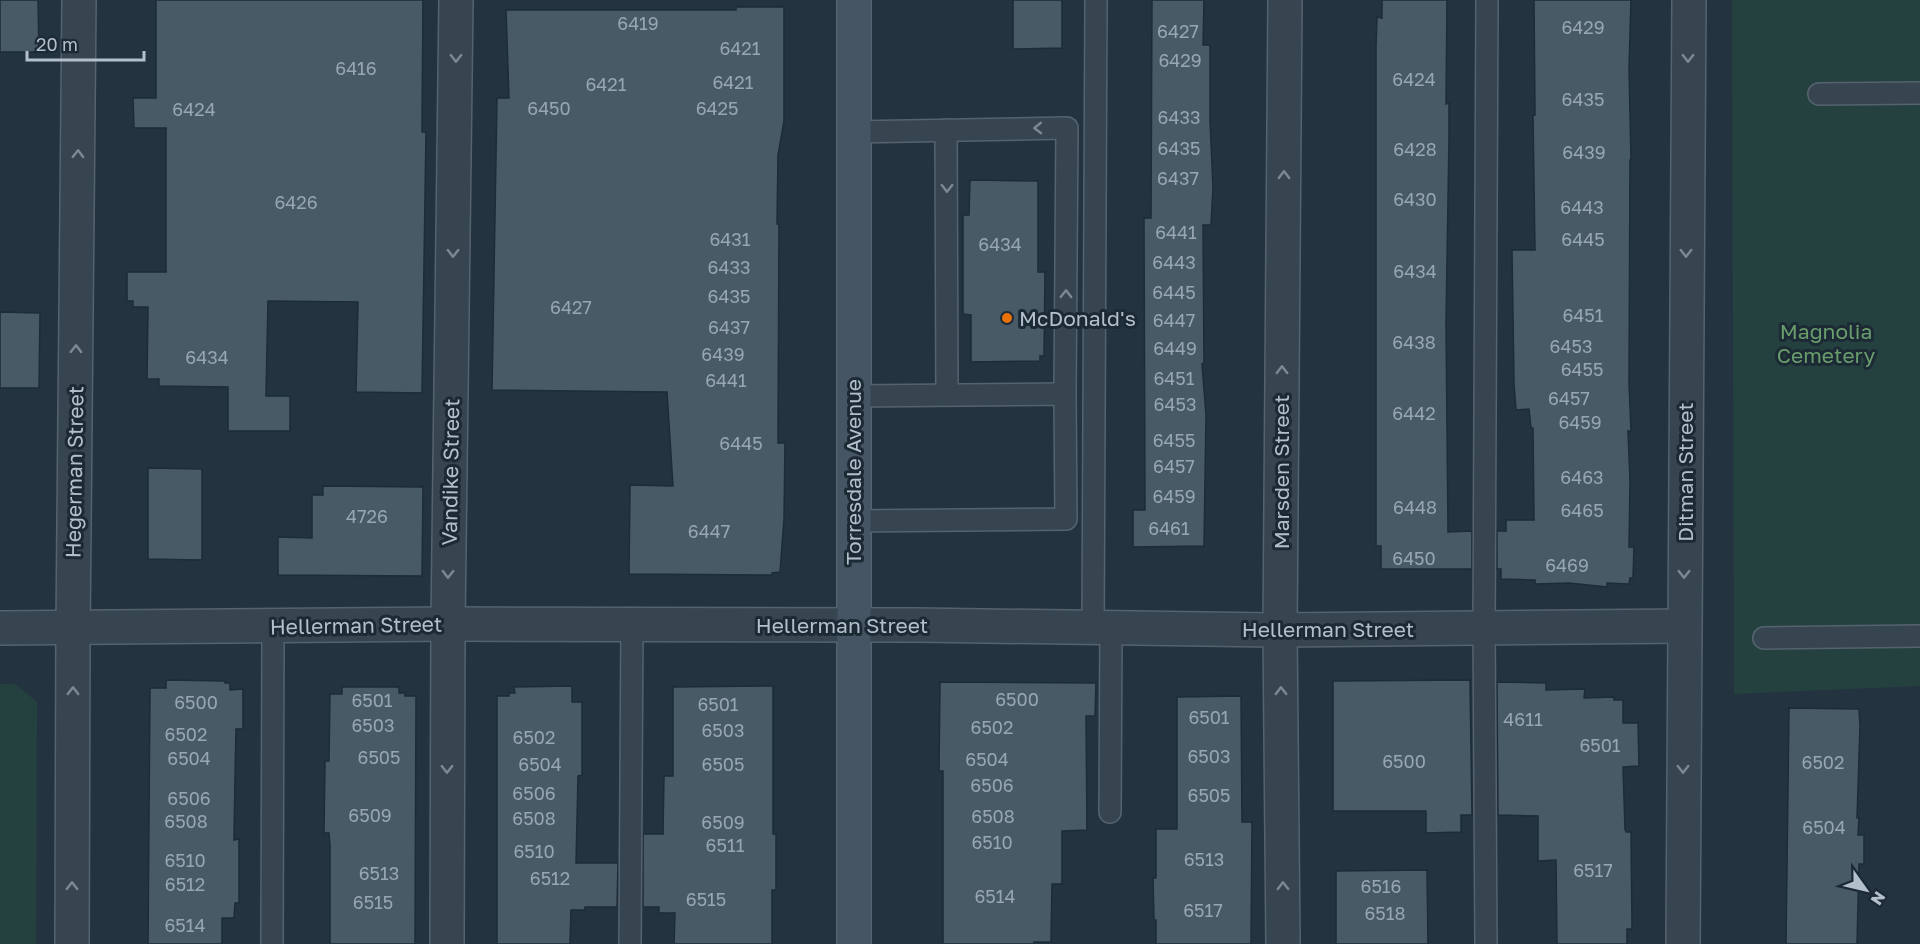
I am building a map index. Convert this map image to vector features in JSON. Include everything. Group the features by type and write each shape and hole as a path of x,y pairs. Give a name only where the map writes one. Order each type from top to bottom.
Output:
{"street":[{"name":"Hegerman Street","path":"72,944 79,0"},
{"name":"Vandike Street","path":"447,944 448,624 456,0"},
{"name":"Torresdale Avenue","path":"854,944 855,0"},
{"name":"Marsden Street","path":"1283,944 1280,630 1285,0"},
{"name":"Ditman Street","path":"1683,944 1689,0"},
{"name":"Hellerman Street","path":"0,628 632,624 1280,630 1684,626"}],"lane":[{"path":"1096,0 1102,628 1110,812"},
{"path":"1486,944 1484,628 1487,0"},
{"path":"1819,94 1920,93"},
{"path":"854,132 1067,128 1066,519 854,521"},
{"path":"946,130 947,395"},
{"path":"854,396 1065,394"},
{"path":"630,944 632,624"},
{"path":"272,944 273,626"},
{"path":"1764,638 1920,636"}],"green space":[{"name":"Magnolia Cemetery","path":"1732,0 1920,0 1920,686 1734,694"},
{"path":"0,684 15,684 37,702 36,944 0,944"}],"building":[{"path":"0,0 38,0 39,52 0,52"},
{"path":"156,0 423,0 422,132 426,132 422,393 356,392 358,302 268,301 266,396 290,396 290,431 228,431 228,387 159,386 159,379 147,379 148,307 133,307 133,301 127,301 127,272 166,272 166,128 134,128 133,98 156,98"},
{"path":"1013,0 1062,0 1062,48 1013,49"},
{"path":"1152,0 1204,0 1203,45 1210,45 1213,188 1211,225 1203,225 1204,363 1202,364 1206,415 1204,546 1133,547 1133,510 1145,510 1144,218 1151,218"},
{"path":"1382,0 1447,0 1446,104 1449,103 1446,322 1448,532 1472,531 1472,569 1381,569 1381,546 1376,546 1376,47 1377,17 1382,18"},
{"path":"1534,0 1631,0 1629,383 1631,431 1628,431 1629,547 1634,547 1633,578 1630,578 1629,584 1607,583 1607,587 1569,583 1535,584 1535,580 1501,579 1501,569 1497,569 1497,531 1506,531 1506,520 1534,520 1533,428 1531,428 1529,409 1516,410 1512,250 1535,250"},
{"path":"736,7 784,7 784,121 778,155 777,224 779,224 778,443 785,443 784,519 780,572 772,573 772,575 629,574 630,485 673,486 667,392 492,390 497,98 509,98 506,10 736,10"},
{"path":"970,180 1038,181 1038,272 1045,272 1044,356 1040,356 1040,361 971,362 971,315 963,314 963,215 969,215"},
{"path":"0,312 40,313 39,388 0,388"},
{"path":"148,468 202,469 202,560 148,559"},
{"path":"323,486 423,487 422,576 278,575 278,537 312,538 312,495 323,495"},
{"path":"166,680 225,681 225,683 230,683 230,690 243,689 243,729 236,729 235,778 234,840 239,839 239,903 235,903 234,918 222,918 222,944 148,944 150,688 166,688"},
{"path":"1470,680 1472,815 1461,815 1461,832 1426,833 1426,811 1333,811 1333,681"},
{"path":"940,682 1096,683 1095,716 1086,716 1087,830 1062,831 1062,884 1052,884 1051,942 943,944 943,771 939,771"},
{"path":"1497,682 1546,683 1546,690 1585,689 1584,698 1614,697 1614,700 1623,700 1623,723 1638,723 1639,766 1623,767 1625,829 1626,832 1631,832 1632,929 1627,929 1627,944 1557,944 1556,860 1538,861 1538,816 1498,815"},
{"path":"572,686 572,702 582,702 582,775 578,776 576,863 618,863 617,907 585,907 585,910 571,910 570,944 497,944 497,696 509,696 509,693 515,693 514,687"},
{"path":"773,686 773,834 776,834 776,890 772,890 772,944 674,944 675,913 659,913 659,907 643,907 643,834 663,834 664,776 673,776 673,687"},
{"path":"342,687 399,687 399,693 405,693 405,696 416,696 415,944 330,944 330,845 329,833 324,833 325,761 329,761 330,694 342,694"},
{"path":"1241,696 1242,822 1252,822 1251,944 1156,944 1153,878 1156,878 1156,829 1177,829 1177,697"},
{"path":"1789,708 1859,709 1857,818 1859,818 1858,835 1864,835 1864,864 1859,864 1857,944 1786,944"},
{"path":"1427,870 1428,944 1336,944 1336,871"}],"place":[{"name":"McDonald's","path":"1007,318"}]}
